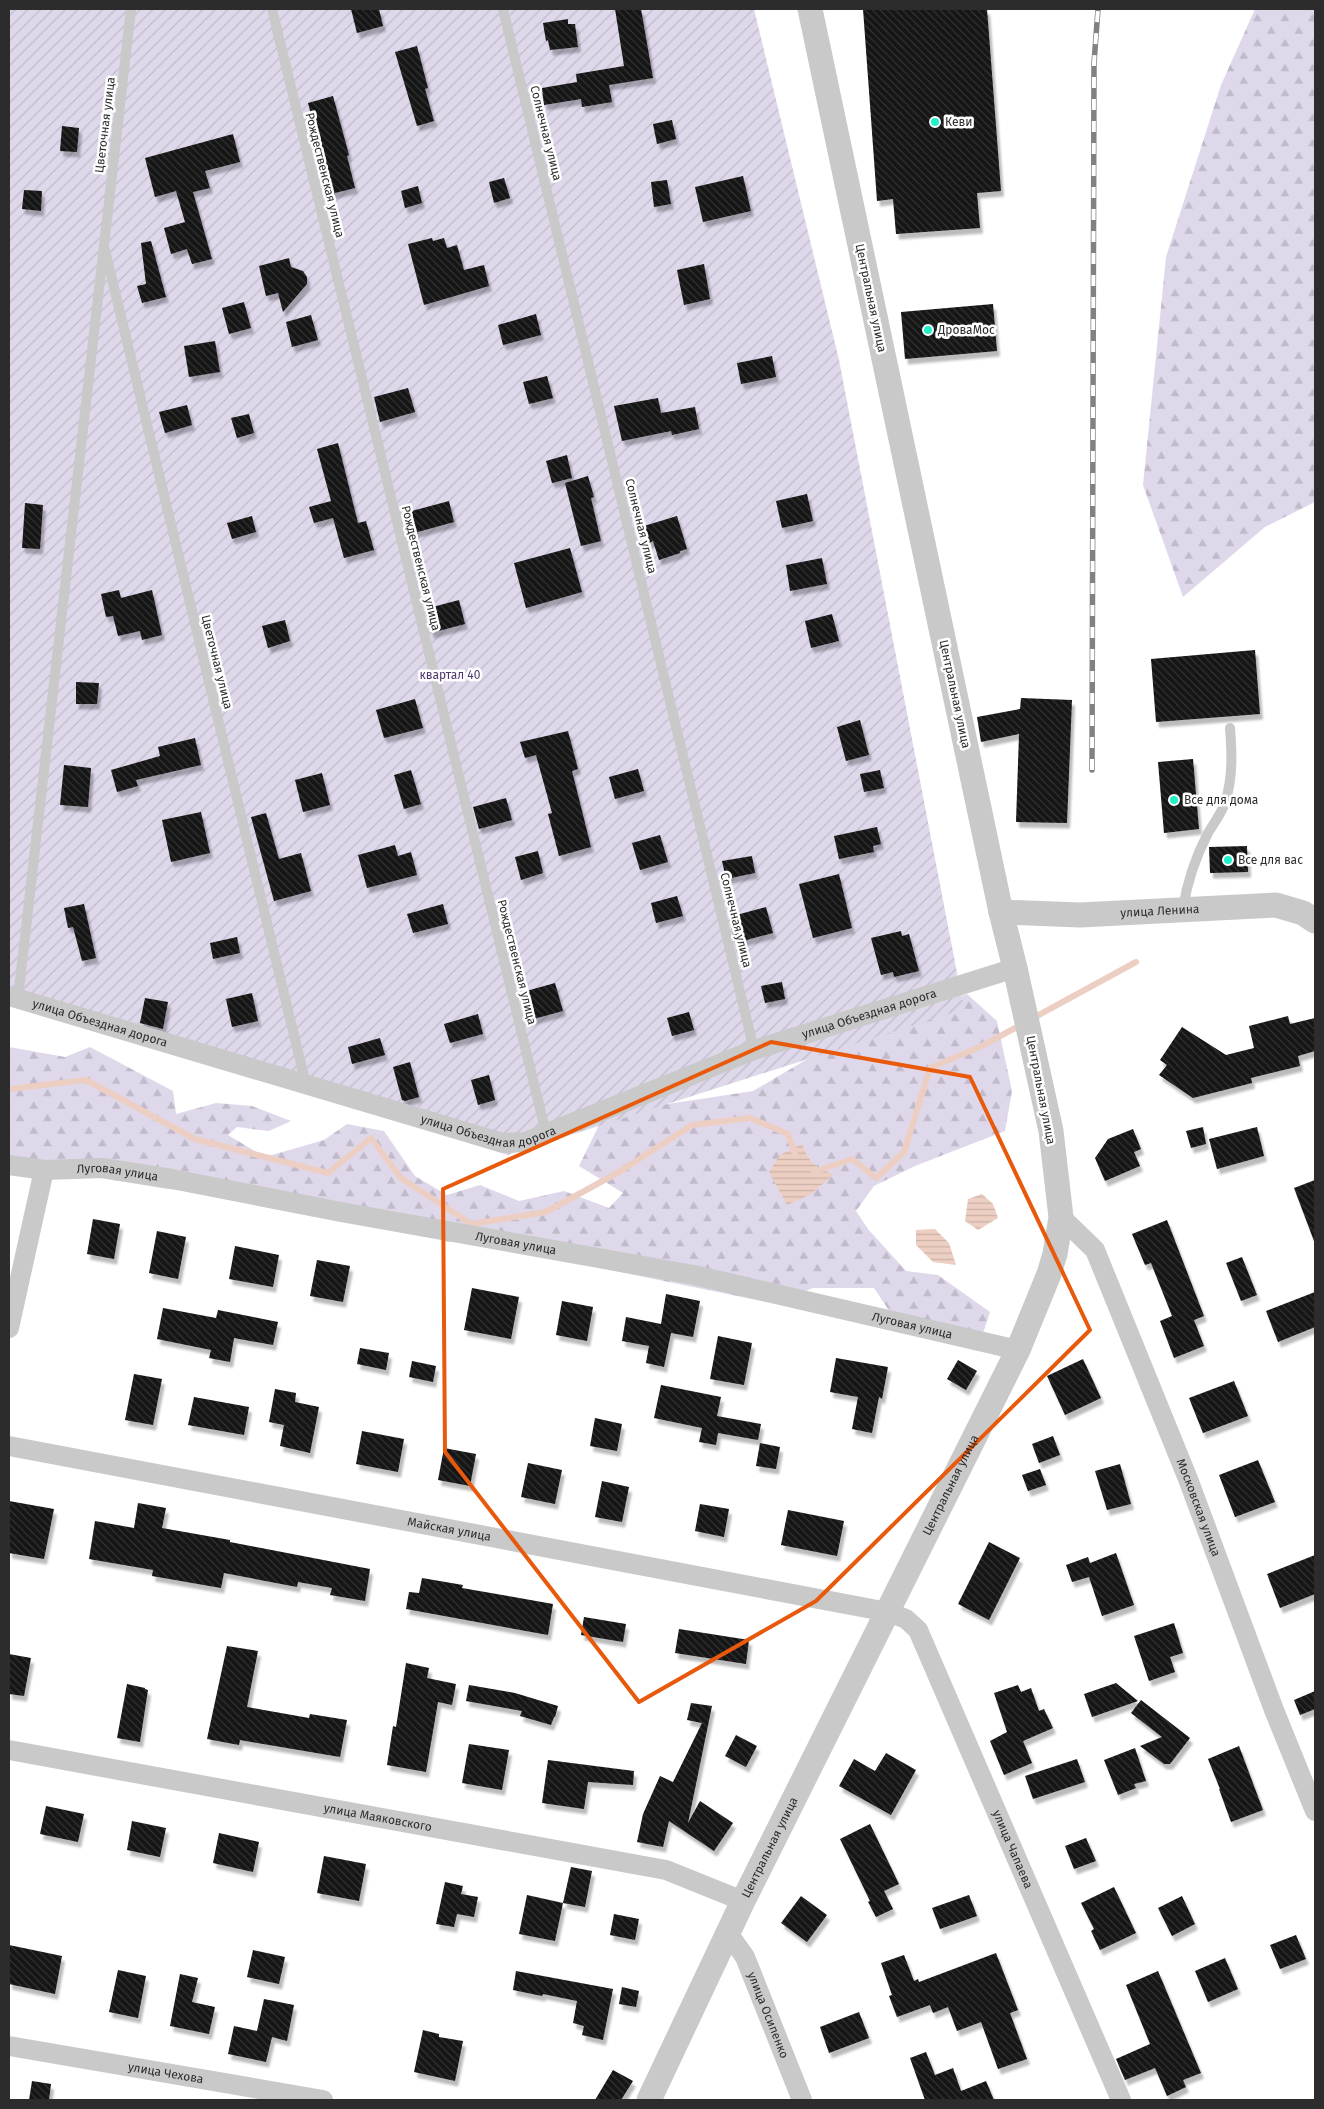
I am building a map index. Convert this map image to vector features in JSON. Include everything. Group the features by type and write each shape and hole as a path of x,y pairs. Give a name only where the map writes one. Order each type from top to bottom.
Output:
{"street":[{"name":"Центральная улица","path":"649,2100 743,1901 1018,1350 1055,1254 1061,1217 1050,1131 1001,912 810,9"},
{"name":"улица Ленина","path":"1001,912 1080,915 1276,905 1304,913 1315,921"},
{"name":"улица Объездная дорога","path":"13,997 306,1086 503,1143 525,1142 754,1050 1015,968"},
{"name":"Луговая улица","path":"9,1165 44,1170 103,1168 172,1179 342,1212 694,1275 1018,1350"},
{"path":"9,1328 44,1170"},
{"name":"Московская улица","path":"1061,1217 1095,1250 1188,1479 1274,1710 1315,1811"},
{"name":"Майская улица","path":"9,1446 888,1612"},
{"name":"улица Чапаева","path":"888,1612 906,1619 918,1630 1121,2100"},
{"name":"улица Маяковского","path":"9,1750 666,1870 743,1901"},
{"name":"улица Осипенко","path":"728,1933 745,1957 802,2100"},
{"name":"улица Чехова","path":"9,2046 323,2100"}],"lane":[{"name":"Цветочная улица","path":"13,997 131,9"},
{"name":"Рождественская улица","path":"272,9 546,1133"},
{"name":"Солнечная улица","path":"504,9 754,1050"},
{"name":"Цветочная улица","path":"104,243 306,1086"},
{"path":"1183,910 1188,880 1208,833 1225,804 1233,761 1230,728"}],"highlighted area":[{"path":"771,1042 970,1077 1090,1330 816,1601 639,1702 445,1452 443,1189"}],"green space":[{"name":"квартал 40","path":"9,9 754,9 839,360 964,1009 508,1155 190,1057 9,1006"},
{"path":"1255,9 1315,9 1315,502 1265,527 1183,597 1143,485 1166,257 1221,85"},
{"path":"967,994 997,1021 1012,1091 1005,1131 915,1166 874,1186 856,1211 868,1229 906,1271 938,1275 990,1312 977,1351 902,1330 874,1288 813,1288 776,1304 610,1270 535,1239 447,1242 340,1204 168,1189 9,1163 9,1047 65,1057 90,1047 173,1091 176,1114 216,1103 252,1106 291,1121 269,1131 237,1127 228,1135 265,1157 324,1140 347,1124 384,1131 415,1176 447,1195 480,1185 519,1201 564,1191 609,1208 623,1193 579,1166 602,1119 661,1105 753,1091 850,1034"}],"shaded area":[{"path":"802,1144 814,1164 822,1170 834,1174 811,1194 787,1205 769,1172 780,1155"},
{"path":"982,1194 993,1204 998,1218 978,1230 965,1221 968,1199"},
{"path":"935,1229 949,1243 956,1265 933,1262 916,1245 916,1230"}],"building":[{"path":"351,9 379,9 383,26 357,33"},
{"path":"615,9 641,9 653,78 609,85 612,102 582,107 581,99 544,105 542,88 577,82 576,74 624,66"},
{"path":"863,9 987,9 1001,191 977,193 980,228 896,234 893,199 877,201"},
{"path":"568,19 568,24 575,24 578,47 550,50 548,40 546,41 543,23"},
{"path":"417,46 428,88 425,89 434,121 417,126 395,52"},
{"path":"333,96 349,155 347,156 355,188 331,194 308,103"},
{"path":"672,120 676,139 657,144 653,124"},
{"path":"62,126 79,128 77,152 60,151"},
{"path":"233,134 240,162 205,171 210,188 193,192 212,259 192,264 187,249 171,254 164,228 185,222 176,191 155,197 145,158"},
{"path":"743,176 751,211 703,222 695,187"},
{"path":"504,178 510,198 494,203 489,182"},
{"path":"667,180 671,204 654,207 651,182"},
{"path":"418,186 422,203 405,208 401,191"},
{"path":"24,190 42,191 41,211 22,209"},
{"path":"432,238 433,241 444,238 447,248 457,245 464,270 484,265 489,286 424,305 408,244"},
{"path":"151,241 166,297 142,303 137,286 146,284 141,243"},
{"path":"289,258 291,267 303,271 307,277 307,284 283,312 278,293 266,296 259,266"},
{"path":"704,264 710,299 684,305 677,270"},
{"path":"244,302 251,328 229,334 222,308"},
{"path":"993,304 997,351 905,359 901,312"},
{"path":"536,314 541,335 503,345 498,325"},
{"path":"311,315 318,340 292,347 286,322"},
{"path":"215,341 220,372 189,377 184,346"},
{"path":"772,356 776,377 741,384 737,363"},
{"path":"547,376 553,398 529,404 523,382"},
{"path":"408,388 415,412 380,422 374,397"},
{"path":"658,398 661,413 695,407 699,429 672,435 671,431 622,441 614,406"},
{"path":"187,405 192,425 165,433 159,412"},
{"path":"249,414 254,433 237,438 231,418"},
{"path":"338,443 358,523 366,521 374,550 344,558 333,518 314,523 309,507 331,501 317,449"},
{"path":"567,455 572,478 552,483 546,461"},
{"path":"588,476 594,497 591,498 601,541 581,546 565,483"},
{"path":"807,494 813,521 782,528 776,501"},
{"path":"449,501 454,522 414,533 408,512"},
{"path":"25,503 43,505 40,549 22,548"},
{"path":"252,516 256,532 232,539 227,523"},
{"path":"677,516 687,549 659,560 653,541 649,543 644,526"},
{"path":"570,548 582,592 526,608 514,563"},
{"path":"822,558 827,584 790,591 786,565"},
{"path":"119,590 121,598 152,590 162,635 142,640 140,631 118,636 113,616 106,617 101,594"},
{"path":"459,600 465,624 431,633 425,609"},
{"path":"832,614 839,641 811,648 805,621"},
{"path":"285,620 290,641 268,648 262,626"},
{"path":"1255,650 1260,714 1156,722 1151,659"},
{"path":"76,682 99,683 97,704 76,704"},
{"path":"1021,698 1072,700 1067,823 1016,822 1019,734 981,742 977,717 1020,709"},
{"path":"415,699 423,728 384,738 376,710"},
{"path":"860,720 869,755 846,761 837,727"},
{"path":"568,731 578,769 572,771 591,847 559,856 548,814 552,813 536,755 525,758 520,742"},
{"path":"195,738 201,765 136,780 138,786 117,792 111,770 160,756 158,747"},
{"path":"1193,759 1199,829 1164,833 1158,762"},
{"path":"64,765 91,768 88,807 60,805"},
{"path":"638,769 644,791 615,799 609,777"},
{"path":"411,770 421,804 404,809 394,775"},
{"path":"880,770 884,788 864,792 860,774"},
{"path":"322,773 330,805 303,812 295,780"},
{"path":"506,798 512,820 479,829 473,807"},
{"path":"201,812 210,853 171,862 162,820"},
{"path":"266,813 279,859 301,853 311,891 274,901 251,817"},
{"path":"877,827 881,844 873,846 874,852 839,859 834,836"},
{"path":"660,835 668,862 640,870 632,843"},
{"path":"395,845 398,856 411,852 417,875 367,888 358,855"},
{"path":"1247,846 1248,872 1210,873 1209,847"},
{"path":"538,851 543,873 521,880 515,857"},
{"path":"752,856 755,873 726,879 722,861"},
{"path":"839,874 852,928 813,938 799,884"},
{"path":"677,896 683,916 656,923 651,903"},
{"path":"84,904 96,958 82,961 73,927 68,928 64,908"},
{"path":"443,904 448,924 413,933 407,914"},
{"path":"766,907 773,933 735,943 729,917"},
{"path":"901,931 902,936 909,934 919,971 894,977 893,972 881,975 871,938"},
{"path":"237,937 240,953 213,959 210,943"},
{"path":"782,982 785,999 765,1003 761,986"},
{"path":"555,983 563,1011 526,1021 519,993"},
{"path":"252,993 258,1021 232,1027 226,999"},
{"path":"145,998 168,1002 163,1029 140,1023"},
{"path":"689,1012 694,1030 672,1036 667,1018"},
{"path":"478,1014 483,1034 450,1043 444,1024"},
{"path":"1288,1016 1290,1024 1315,1018 1315,1051 1298,1056 1300,1066 1251,1078 1252,1083 1193,1098 1159,1075 1167,1065 1160,1060 1182,1027 1226,1055 1254,1048 1249,1026"},
{"path":"380,1038 385,1055 352,1064 348,1047"},
{"path":"410,1062 419,1097 405,1101 402,1100 393,1067"},
{"path":"489,1075 495,1100 478,1105 471,1080"},
{"path":"1203,1127 1206,1144 1191,1148 1186,1131"},
{"path":"1257,1127 1264,1156 1217,1169 1209,1139"},
{"path":"1133,1129 1141,1149 1134,1152 1140,1166 1105,1181 1095,1158 1108,1139"},
{"path":"1315,1180 1315,1241 1314,1241 1294,1188"},
{"path":"93,1219 120,1224 114,1259 87,1254"},
{"path":"1167,1220 1204,1316 1194,1320 1204,1346 1174,1358 1160,1321 1172,1316 1151,1263 1145,1265 1132,1234"},
{"path":"157,1231 186,1237 178,1279 149,1273"},
{"path":"235,1246 279,1255 273,1287 229,1279"},
{"path":"1242,1257 1257,1295 1241,1301 1226,1263"},
{"path":"317,1260 350,1266 343,1302 310,1296"},
{"path":"472,1288 519,1297 511,1339 464,1330"},
{"path":"1315,1292 1315,1327 1278,1342 1266,1311"},
{"path":"666,1294 700,1301 693,1337 671,1333 664,1367 646,1363 649,1346 622,1341 626,1317 661,1324"},
{"path":"562,1301 593,1307 587,1341 556,1335"},
{"path":"163,1308 216,1318 218,1310 278,1322 273,1345 234,1338 230,1362 209,1358 211,1350 157,1339"},
{"path":"718,1336 752,1343 744,1385 710,1379"},
{"path":"360,1348 389,1353 386,1370 357,1364"},
{"path":"836,1358 888,1367 882,1399 879,1397 872,1433 852,1429 858,1397 830,1392"},
{"path":"1083,1359 1101,1398 1065,1415 1047,1376"},
{"path":"958,1360 977,1371 966,1390 947,1379"},
{"path":"412,1361 436,1366 433,1382 409,1377"},
{"path":"134,1374 162,1379 153,1425 125,1420"},
{"path":"1234,1381 1248,1416 1203,1433 1189,1398"},
{"path":"661,1385 721,1397 717,1416 761,1424 758,1440 718,1433 716,1445 699,1442 702,1428 654,1418"},
{"path":"275,1389 296,1393 295,1402 319,1407 310,1453 280,1446 284,1425 269,1422"},
{"path":"194,1397 249,1407 244,1435 188,1425"},
{"path":"595,1418 622,1424 617,1451 590,1446"},
{"path":"362,1431 404,1439 398,1472 356,1464"},
{"path":"1053,1436 1060,1455 1039,1463 1032,1444"},
{"path":"760,1443 780,1447 776,1469 756,1466"},
{"path":"444,1448 476,1454 470,1486 438,1480"},
{"path":"1258,1460 1275,1502 1235,1517 1219,1475"},
{"path":"528,1463 562,1470 555,1504 521,1497"},
{"path":"1120,1464 1131,1504 1107,1510 1095,1471"},
{"path":"1040,1469 1046,1485 1028,1491 1022,1475"},
{"path":"602,1481 629,1487 622,1522 595,1517"},
{"path":"9,1501 54,1509 44,1559 9,1553"},
{"path":"138,1503 166,1508 162,1528 370,1569 365,1601 330,1595 332,1588 298,1582 297,1587 224,1573 221,1588 152,1576 153,1570 89,1559 95,1521 134,1528"},
{"path":"700,1504 729,1509 724,1537 695,1531"},
{"path":"788,1510 844,1521 837,1556 781,1545"},
{"path":"989,1542 1020,1558 989,1620 958,1604"},
{"path":"1116,1553 1134,1605 1102,1616 1089,1577 1072,1582 1066,1565 1088,1557 1090,1563"},
{"path":"1315,1555 1315,1594 1280,1608 1267,1574"},
{"path":"422,1578 463,1585 462,1588 553,1604 548,1635 406,1609 409,1592 419,1593"},
{"path":"584,1617 626,1624 623,1642 581,1635"},
{"path":"1174,1623 1183,1653 1170,1657 1175,1672 1149,1681 1134,1636"},
{"path":"679,1629 749,1640 746,1664 675,1653"},
{"path":"227,1646 258,1651 247,1707 309,1718 310,1714 347,1720 340,1757 240,1740 239,1745 207,1739"},
{"path":"9,1654 31,1658 24,1696 9,1694"},
{"path":"406,1663 429,1668 427,1678 456,1684 452,1705 438,1702 426,1772 387,1765 393,1726 396,1727"},
{"path":"1116,1683 1138,1701 1092,1717 1084,1694"},
{"path":"127,1684 148,1690 140,1742 117,1738"},
{"path":"469,1685 515,1693 558,1706 555,1717 551,1725 520,1716 522,1711 466,1701"},
{"path":"1018,1685 1021,1692 1031,1688 1039,1711 1044,1709 1053,1728 1023,1741 1032,1763 1004,1775 990,1741 1007,1732 994,1693"},
{"path":"1315,1691 1315,1709 1300,1715 1294,1700"},
{"path":"1141,1700 1190,1738 1170,1764 1164,1764 1140,1746 1162,1737 1131,1713"},
{"path":"691,1703 712,1706 688,1823 700,1801 733,1823 714,1851 669,1821 663,1847 637,1842 643,1814 660,1776 673,1782 702,1723 687,1720"},
{"path":"736,1735 757,1746 746,1767 725,1756"},
{"path":"469,1744 509,1750 502,1790 462,1783"},
{"path":"1239,1746 1263,1810 1231,1822 1208,1759"},
{"path":"1135,1748 1146,1781 1134,1784 1136,1788 1118,1795 1104,1760"},
{"path":"886,1753 916,1770 891,1815 839,1786 854,1759 875,1771"},
{"path":"1077,1759 1085,1782 1033,1799 1025,1776"},
{"path":"548,1760 634,1771 633,1785 588,1782 584,1809 542,1803"},
{"path":"46,1806 84,1814 78,1842 40,1834"},
{"path":"132,1821 166,1828 160,1857 127,1850"},
{"path":"870,1824 899,1884 884,1891 893,1909 876,1917 840,1839"},
{"path":"219,1833 259,1842 253,1872 213,1863"},
{"path":"1086,1838 1096,1861 1074,1869 1065,1846"},
{"path":"324,1856 366,1864 359,1901 317,1893"},
{"path":"571,1867 592,1871 585,1907 563,1903"},
{"path":"445,1882 463,1886 461,1894 478,1897 474,1917 457,1914 454,1927 436,1924"},
{"path":"1114,1887 1136,1933 1100,1950 1091,1931 1094,1929 1081,1903"},
{"path":"527,1895 563,1903 555,1941 519,1934"},
{"path":"969,1895 977,1916 940,1929 932,1908"},
{"path":"801,1896 827,1915 807,1942 781,1923"},
{"path":"1182,1896 1195,1924 1172,1936 1158,1908"},
{"path":"614,1914 639,1919 635,1940 610,1935"},
{"path":"1296,1935 1306,1959 1280,1969 1270,1945"},
{"path":"9,1945 62,1956 55,1994 9,1984"},
{"path":"253,1950 285,1957 279,1984 247,1977"},
{"path":"996,1953 1018,2010 1010,2013 1027,2059 998,2069 981,2022 957,2031 948,2007 933,2013 930,2005 897,2017 889,1996 892,1995 881,1963 904,1955 914,1981 918,1979 919,1982"},
{"path":"1225,1958 1238,1989 1208,2002 1195,1971"},
{"path":"118,1970 146,1976 138,2018 109,2012"},
{"path":"516,1971 613,1989 603,2040 582,2035 584,2026 573,2023 577,2001 513,1990"},
{"path":"1158,1971 1201,2073 1183,2080 1186,2087 1167,2096 1155,2068 1125,2080 1116,2059 1150,2044 1126,1985"},
{"path":"180,1974 198,1978 192,2002 215,2007 209,2034 170,2026"},
{"path":"622,1987 639,1991 636,2007 619,2004"},
{"path":"264,1999 294,2005 287,2041 272,2037 266,2062 228,2054 234,2026 257,2031"},
{"path":"859,2012 869,2038 829,2053 820,2027"},
{"path":"423,2030 439,2034 439,2037 463,2041 455,2081 414,2072"},
{"path":"926,2052 935,2075 953,2068 961,2091 986,2081 994,2100 925,2100 910,2058"},
{"path":"613,2070 633,2081 621,2100 595,2100"},
{"path":"32,2081 51,2084 49,2100 29,2100"}],"waterway":[{"path":"1037,1016 1136,962"},
{"path":"814,1172 852,1159 876,1178 904,1152 930,1068 984,1045 1015,1028"},
{"path":"9,1089 86,1080 195,1139 328,1173 371,1138 401,1178 471,1224 546,1212 619,1172 692,1125 750,1118 788,1134 796,1156"}],"railway":[{"path":"1092,770 1094,63 1098,9"}],"place":[{"name":"Кеви","path":"935,122"},
{"name":"ДроваМос","path":"928,330"},
{"name":"Все для дома","path":"1174,800"},
{"name":"Все для вас","path":"1228,860"}]}
